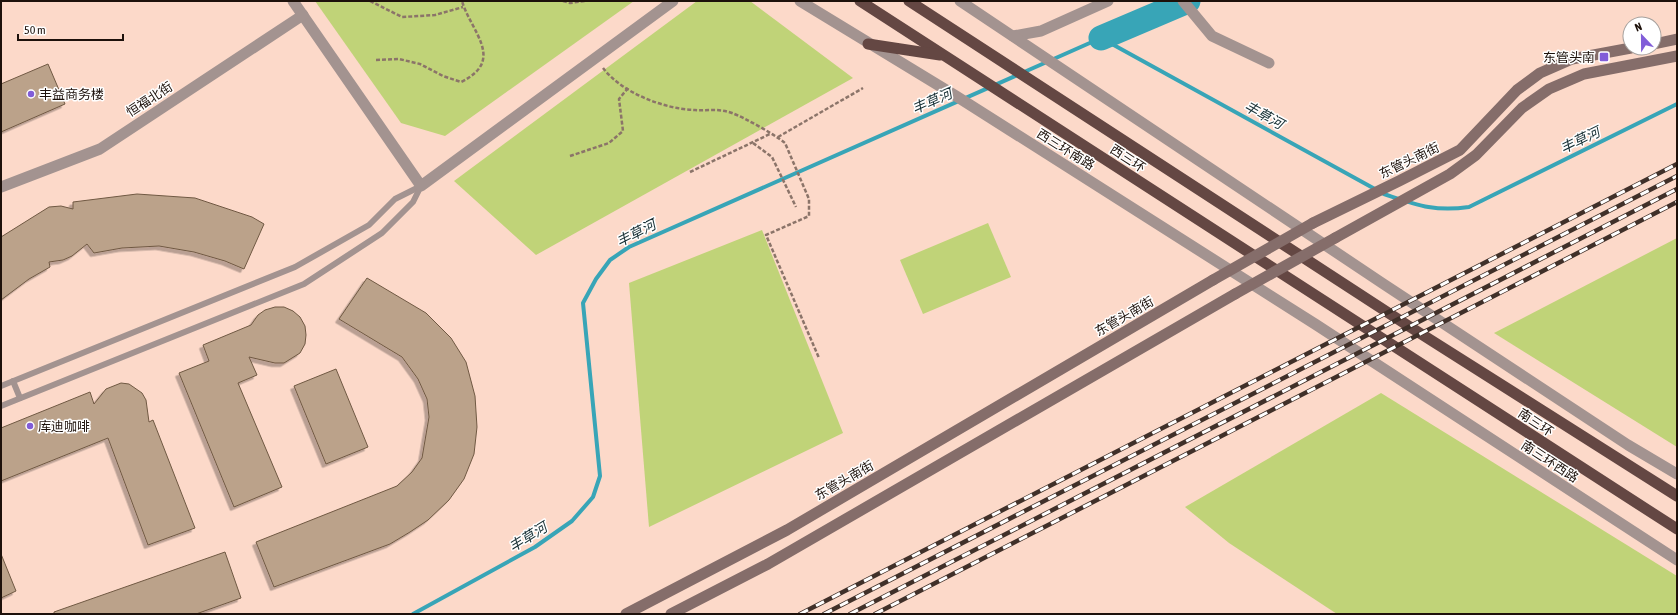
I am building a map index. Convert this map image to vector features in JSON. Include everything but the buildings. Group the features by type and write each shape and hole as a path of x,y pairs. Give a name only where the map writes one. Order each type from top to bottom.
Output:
{"highway":[{"name":"西三环","path":"860,1 1381,338"},
{"name":"西三环","path":"911,1 1407,325"},
{"path":"868,44 944,56"},
{"name":"南三环","path":"1407,325 1677,496"},
{"name":"南三环","path":"1381,338 1677,529"}],"main road":[{"path":"1662,42 1677,39"},
{"name":"东管头南街","path":"626,614 787,530 1313,223 1460,150 1517,90 1540,73 1572,59 1622,50"},
{"path":"671,614 768,564 1235,294 1450,174 1476,155 1522,108 1549,89 1584,74 1677,56"}],"street":[{"path":"293,1 420,186 673,1"},
{"name":"西三环南路","path":"800,1 868,44 956,96 1409,385"},
{"path":"960,1 1382,283 1628,445 1677,474"},
{"path":"1013,36 1041,32 1108,1"},
{"path":"1183,1 1212,36 1269,63"},
{"name":"恒福北街","path":"1,187 100,148 303,15"},
{"name":"南三环西路","path":"1409,385 1677,560"}],"lane":[{"path":"1,386 295,267 369,225 395,199 420,186"},
{"path":"1,406 304,284 382,233 413,202 420,186"},
{"path":"13,381 20,398"}],"path":[{"path":"370,1 402,17 435,15 464,7"},
{"path":"376,60 399,58 420,64 443,76 461,82 474,76 483,65 483,55 477,32 462,1"},
{"path":"563,1 570,3 585,1"},
{"path":"595,58 608,75 648,101 695,110 713,109 731,113 778,137 785,143 809,199 809,216 766,235 819,358"},
{"path":"570,156 609,143 623,131 619,99 628,88"},
{"path":"778,137 863,88"},
{"path":"690,172 771,134"},
{"path":"752,143 772,156 796,207"}],"green space":[{"path":"315,1 634,1 445,136 401,123"},
{"path":"697,1 750,1 853,78 536,255 454,181"},
{"path":"988,223 1011,277 923,314 900,260"},
{"path":"762,230 843,433 649,527 629,283"},
{"path":"1677,238 1677,447 1494,333"},
{"path":"1381,393 1677,576 1677,614 1337,614 1229,543 1185,507"}],"waterway":[{"path":"1101,38 1188,1"},
{"name":"丰草河","path":"413,614 535,547 572,521 593,497 600,476 583,303 596,279 610,260 629,247 1101,38 1384,194 1435,208 1446,209 1469,207 1677,104"}],"railway":[{"path":"800,614 1677,164"},
{"path":"824,614 1677,176"},
{"path":"850,614 1677,189"},
{"path":"875,614 1677,202"}],"place":[{"name":"东管头南","path":"1604,57"},
{"name":"丰益商务楼","path":"31,94"},
{"name":"库迪咖啡","path":"30,426"}]}
